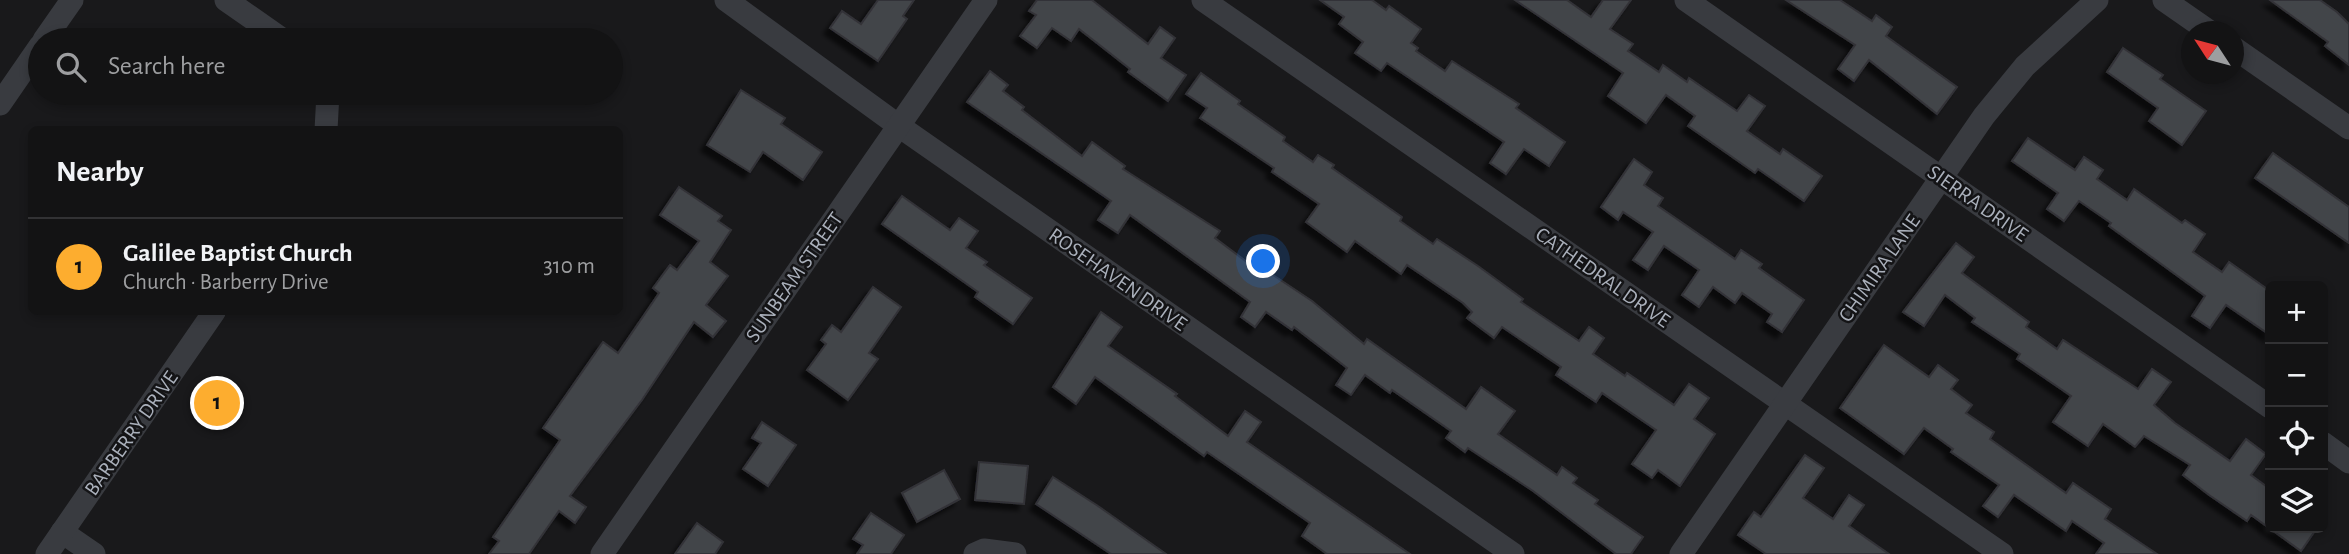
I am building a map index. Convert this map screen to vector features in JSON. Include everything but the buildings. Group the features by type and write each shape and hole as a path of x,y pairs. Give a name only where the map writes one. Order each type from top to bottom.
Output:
{"street":[{"path":"52,28 72,0"},
{"path":"226,0 266,28"},
{"name":"ROSEHAVEN DRIVE","path":"726,0 899,126 1513,554"},
{"name":"SUNBEAM STREET","path":"602,554 986,0"},
{"name":"CATHEDRAL DRIVE","path":"1203,0 2002,554"},
{"name":"SIERRA DRIVE","path":"1686,0 2265,404"},
{"name":"CHIMIRA LANE","path":"1681,554 1984,116 2025,66 2097,0"},
{"path":"2164,0 2194,21"},
{"path":"2244,55 2349,128"},
{"path":"0,104 28,63"},
{"path":"326,126 327,105"},
{"name":"BARBERRY DRIVE","path":"47,554 212,315"},
{"path":"2328,447 2349,462"},
{"path":"62,532 94,554"},
{"path":"975,554 984,550 1015,554"}],"place":[{"name":"Galilee Baptist Church","path":"217,403"}]}
